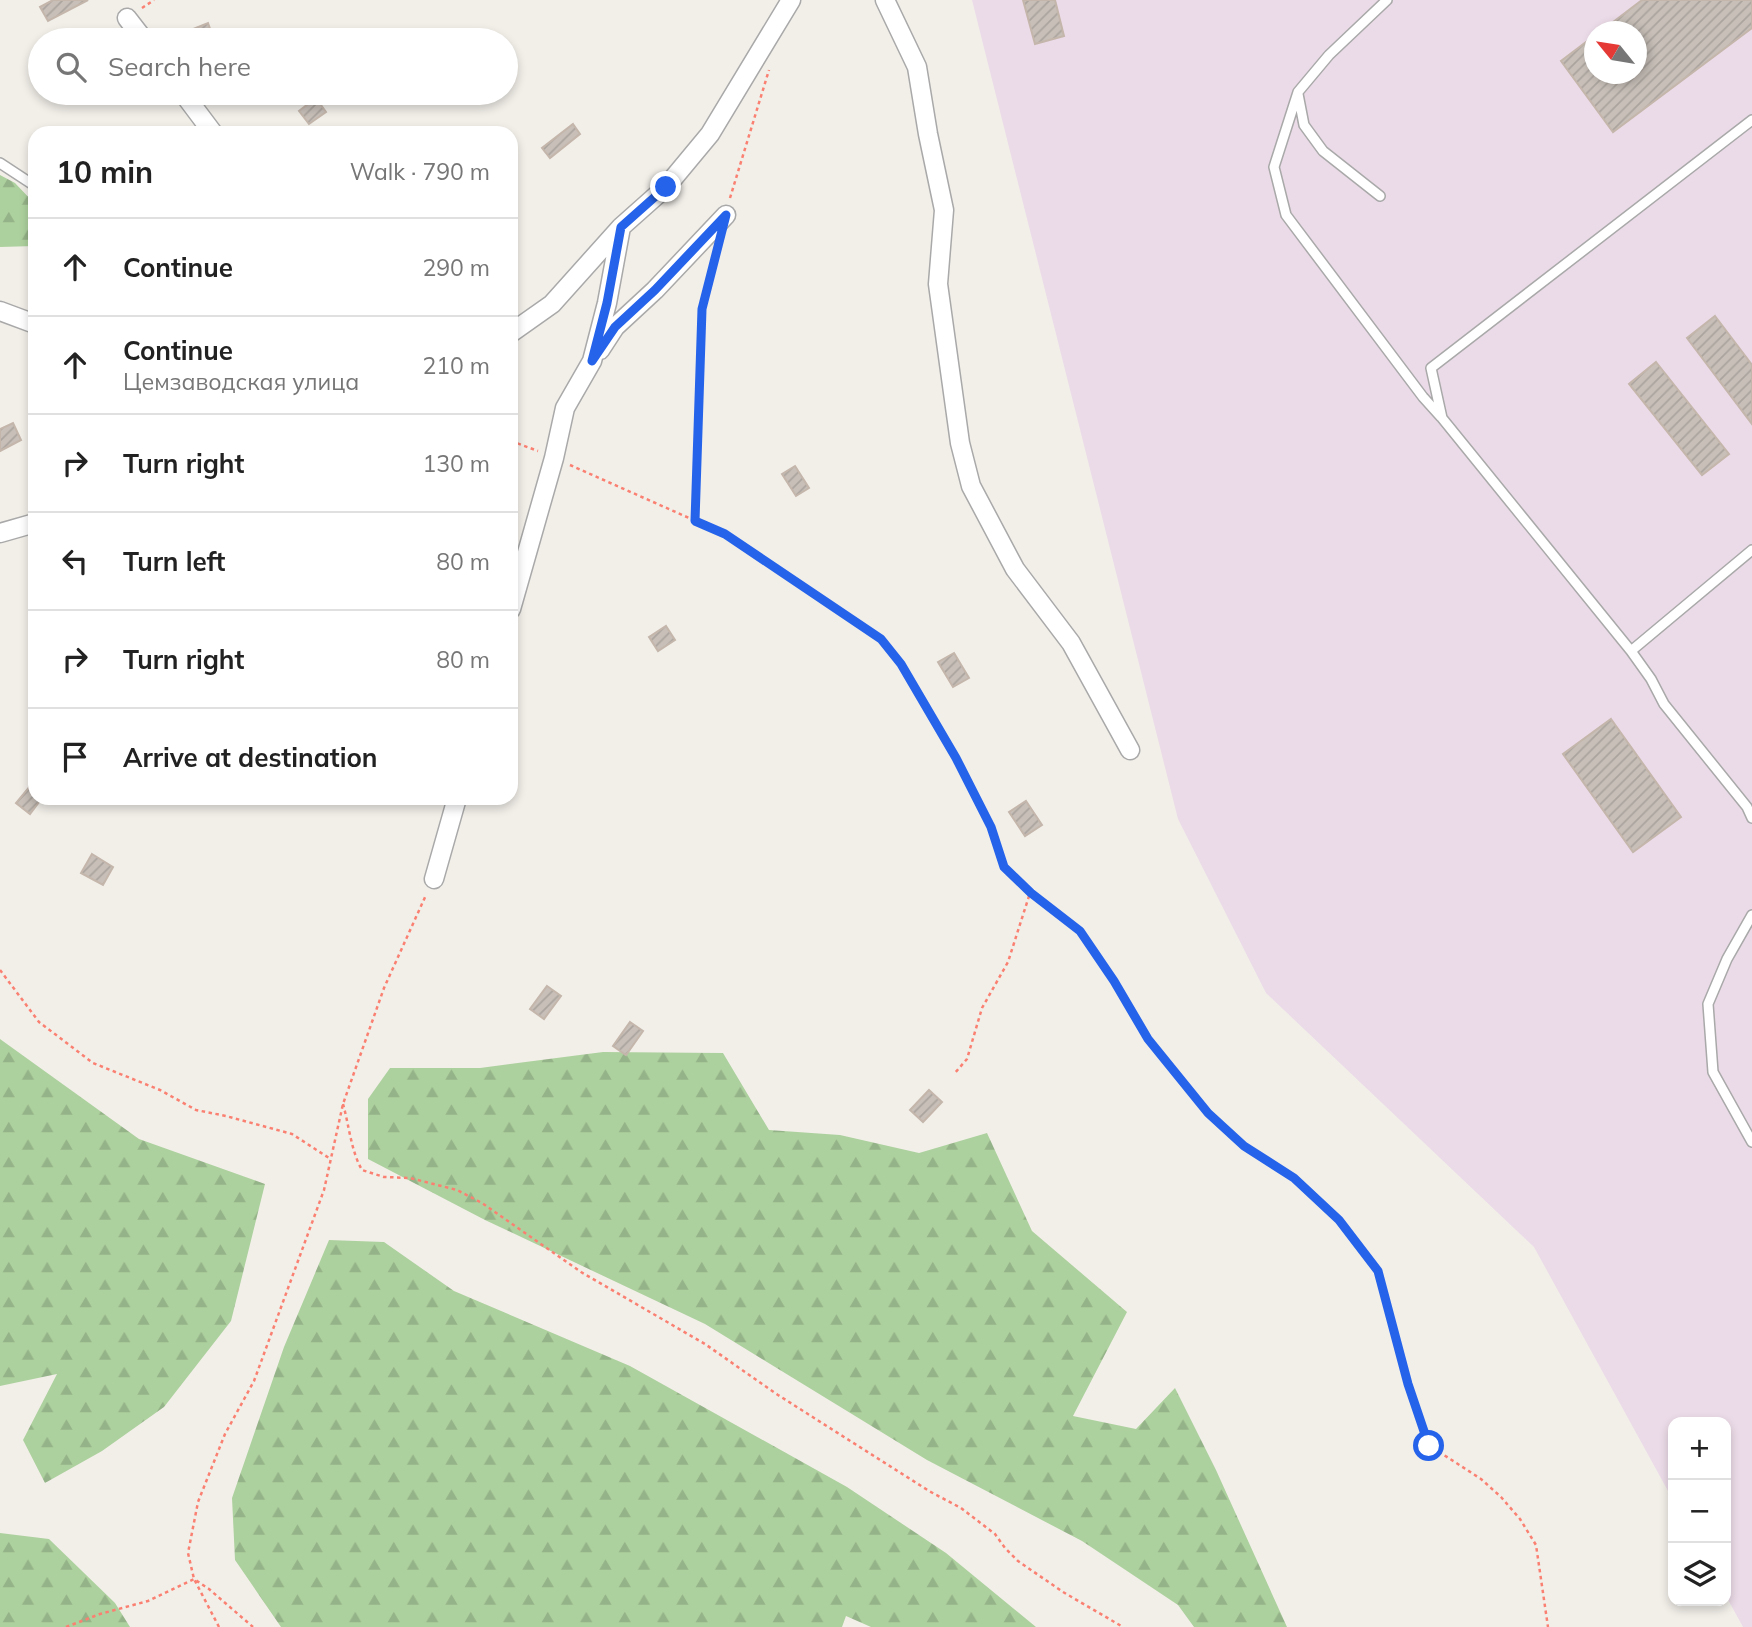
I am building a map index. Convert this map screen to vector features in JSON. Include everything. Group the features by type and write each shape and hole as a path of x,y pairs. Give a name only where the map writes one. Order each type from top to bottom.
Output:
{"street":[{"path":"518,328 552,304 621,227 666,187 710,134 791,0"},
{"path":"885,0 917,67 944,210 938,284 960,443 971,486 1015,569 1071,643 1130,750"},
{"path":"127,18 135,28"},
{"path":"192,105 208,126"},
{"path":"518,584 554,458 565,408 615,327 655,290 726,215"},
{"path":"592,361 607,303 621,227"},
{"path":"0,311 28,321"},
{"path":"0,533 28,525"},
{"path":"433,879 455,805"}],"lane":[{"path":"1387,0 1329,55 1298,92 1274,167 1286,215 1423,397 1630,651 1651,679 1664,704 1747,807 1752,818"},
{"path":"1298,92 1304,125 1323,151 1380,197"},
{"path":"1442,418 1431,368 1752,120"},
{"path":"0,163 28,181"},
{"path":"1630,651 1752,550"},
{"path":"1752,915 1727,959 1708,1004 1713,1072 1752,1142"}],"path":[{"path":"726,215 772,62"},
{"path":"695,521 702,309 719,242"},
{"path":"518,444 725,534 881,639 901,664 956,758 991,827 1004,867 1031,893 1080,931 1114,981 1148,1039 1208,1113 1244,1146 1294,1178 1339,1220 1378,1271 1403,1367 1427,1444 1481,1479 1520,1519 1536,1545 1548,1627"},
{"path":"219,1627 194,1579 188,1553 198,1502 225,1434 254,1381 324,1190 343,1104 384,988 433,879"},
{"path":"954,1074 967,1059 982,1008 1008,961 1031,893"},
{"path":"0,970 39,1022 93,1063 160,1090 196,1110 292,1134 329,1158"},
{"path":"343,1104 355,1156 362,1170 384,1177 410,1178 445,1187 482,1203 581,1272 705,1344 778,1395 929,1491 961,1508 995,1534 1004,1548 1018,1561 1063,1592 1123,1627"},
{"path":"66,1627 100,1614 148,1601 194,1579"},
{"path":"194,1579 253,1627"}],"shaded area":[{"path":"972,0 1752,0 1752,1627 1743,1627 1731,1605 1731,1417 1668,1417 1668,1491 1534,1247 1266,993 1178,819"}],"green space":[{"path":"0,175 15,183 28,197 28,246 0,247"},
{"path":"0,1039 139,1139 265,1184 231,1321 164,1407 102,1451 45,1483 23,1440 57,1374 0,1386"},
{"path":"603,1052 723,1053 769,1130 840,1135 919,1153 987,1133 1032,1231 1127,1312 1073,1416 1136,1429 1175,1388 1216,1470 1287,1627 1194,1627 1178,1605 1082,1541 927,1460 705,1324 485,1220 368,1159 368,1099 390,1068 480,1068"},
{"path":"329,1240 384,1242 454,1291 630,1366 847,1487 946,1553 1036,1627 871,1627 846,1616 842,1627 281,1627 235,1560 232,1498 284,1347"},
{"path":"0,1533 49,1539 115,1603 130,1627 0,1627"}],"building":[{"path":"53,0 88,0 48,21 40,7"},
{"path":"1023,0 1055,0 1064,36 1035,44"},
{"path":"1642,0 1752,0 1752,28 1613,132 1561,61 1584,44 1584,84 1647,84 1647,21 1614,21"},
{"path":"208,23 210,28 196,28"},
{"path":"307,105 321,105 326,112 309,124 299,111"},
{"path":"573,124 580,134 550,158 542,148"},
{"path":"1715,316 1752,365 1752,424 1687,338"},
{"path":"1656,362 1729,454 1702,475 1629,384"},
{"path":"13,423 21,440 0,451 0,429"},
{"path":"795,466 809,488 796,496 782,474"},
{"path":"666,626 675,640 658,651 649,637"},
{"path":"954,653 969,678 953,687 938,662"},
{"path":"1611,719 1681,817 1633,852 1563,754"},
{"path":"28,788 28,805 37,805 30,814 16,803"},
{"path":"1026,801 1042,825 1025,836 1009,812"},
{"path":"92,854 113,867 103,885 81,873"},
{"path":"547,986 561,996 544,1019 530,1009"},
{"path":"630,1022 643,1031 626,1055 613,1046"},
{"path":"929,1090 942,1102 923,1122 910,1110"}],"route":[{"path":"666,187 621,227 607,303 592,361 615,327 655,290 726,215 702,309 695,521 725,534 881,639 901,664 956,758 991,827 1004,867 1031,893 1080,931 1114,981 1148,1039 1208,1113 1244,1146 1294,1178 1339,1220 1378,1271 1420,1426 1429,1446"}]}
